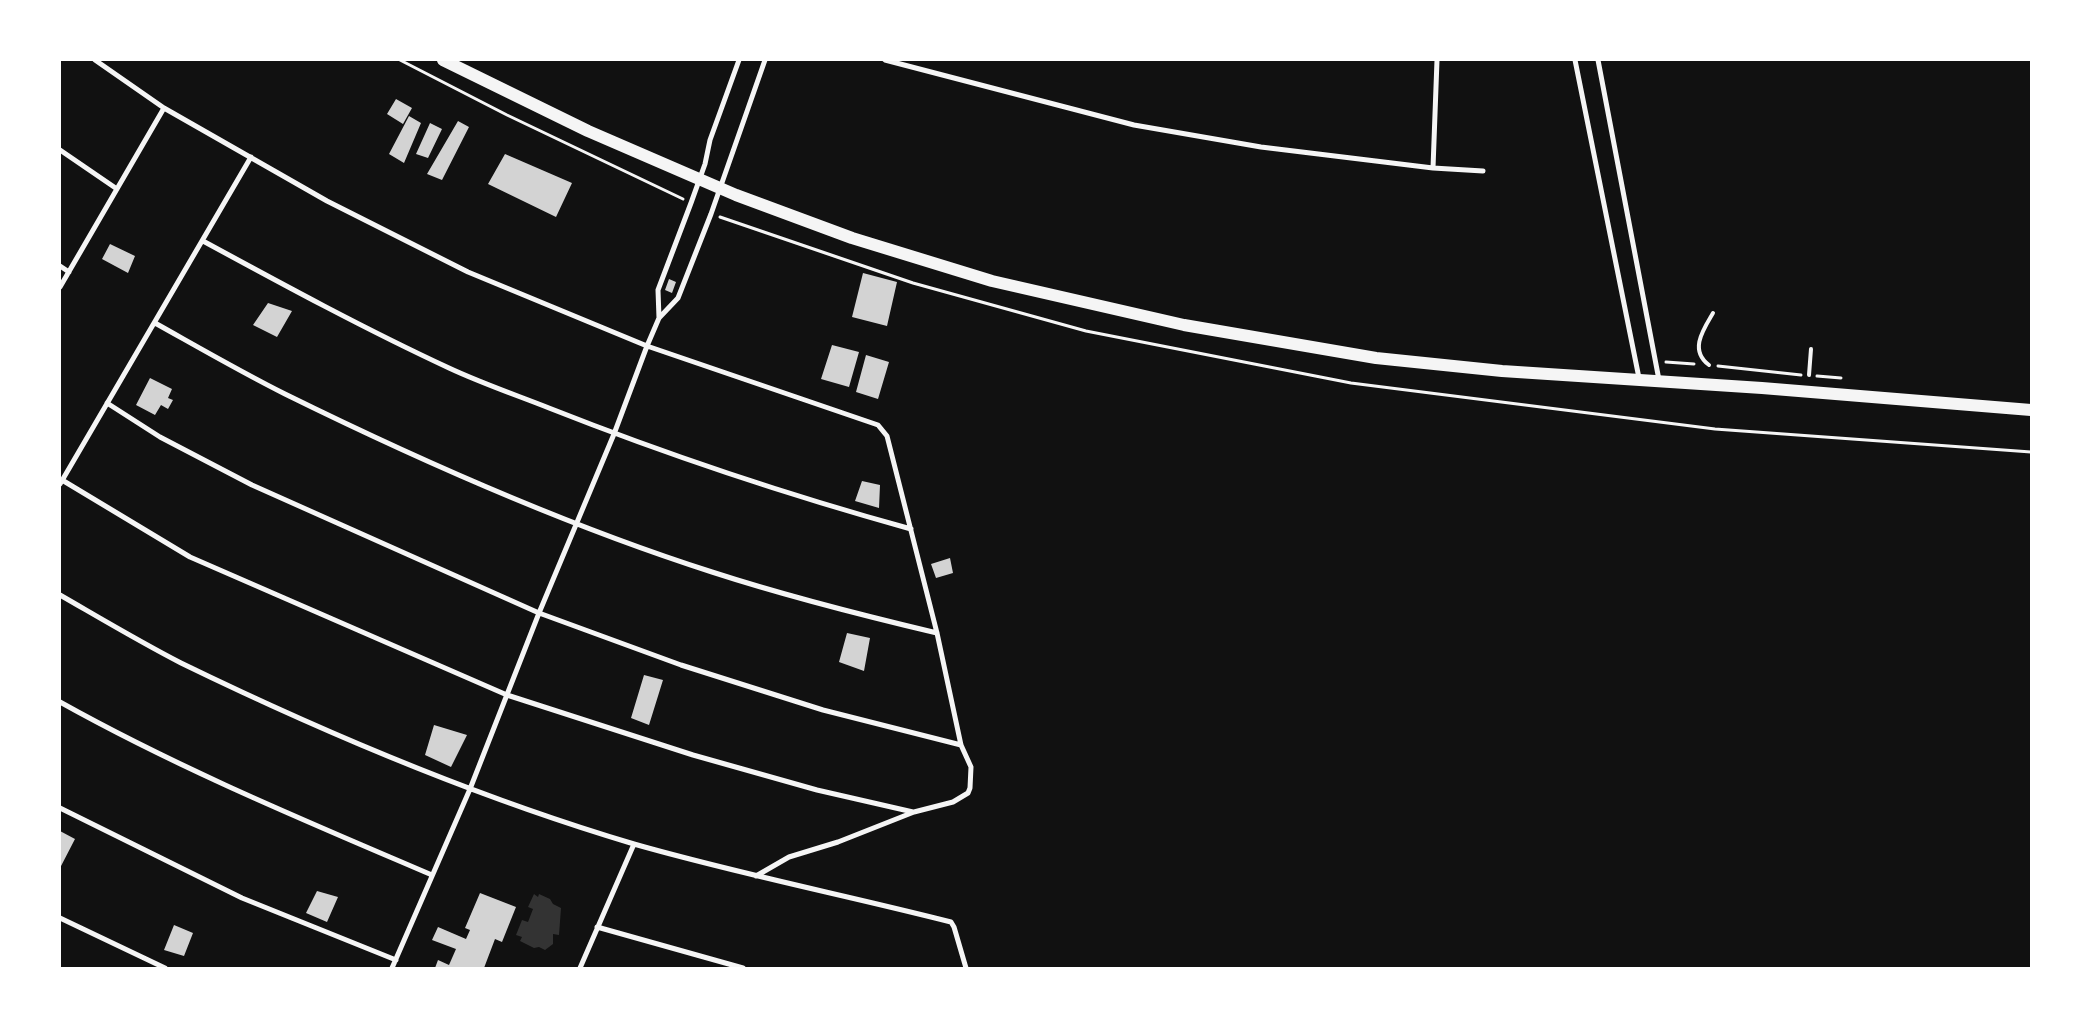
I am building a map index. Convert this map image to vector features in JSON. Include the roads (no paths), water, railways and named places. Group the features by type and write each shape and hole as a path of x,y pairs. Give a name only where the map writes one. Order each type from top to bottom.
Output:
{"main road":[{"path":"443,60 588,130 720,188 852,238 992,281 1184,325 1376,358 1502,371 1660,380 2031,410"}],"street":[{"path":"95,60 164,108 327,201 468,272 647,346 878,425 887,436 937,633 961,745 971,767 972,782 968,793 953,802 914,812 838,842 789,858 756,876"},
{"path":"659,318 658,290 700,179 710,140 739,60"},
{"path":"392,968 470,789 539,614 614,434 647,346 659,318 678,298 720,188 765,60"},
{"path":"885,60 1134,125 1261,147 1433,168 1483,171"},
{"path":"1433,168 1437,60"},
{"path":"1575,60 1639,379"},
{"path":"1598,60 1660,380"},
{"path":"60,287 164,108"},
{"path":"60,150 117,189"},
{"path":"251,157 61,482 190,557 507,694 596,725 722,763 817,790 914,812"},
{"path":"203,241 317,303 450,369 614,434 721,472 834,508 911,529"},
{"path":"60,266 69,272"},
{"path":"155,323 302,402 426,460 577,524 720,574 835,608 937,633"},
{"path":"106,403 160,437 252,485 539,614 681,665 823,710 961,745"},
{"path":"60,595 180,662 322,728 470,789 634,844 756,876 951,922 966,968"},
{"path":"60,702 103,726 257,800 432,875"},
{"path":"60,808 242,898 396,960"},
{"path":"580,968 634,844"},
{"path":"60,918 113,945 165,968"},
{"path":"597,927 743,968"}],"lane":[{"path":"1710,365 1702,359 1698,351 1702,332 1713,313"},
{"path":"1809,375 1811,349"}]}
